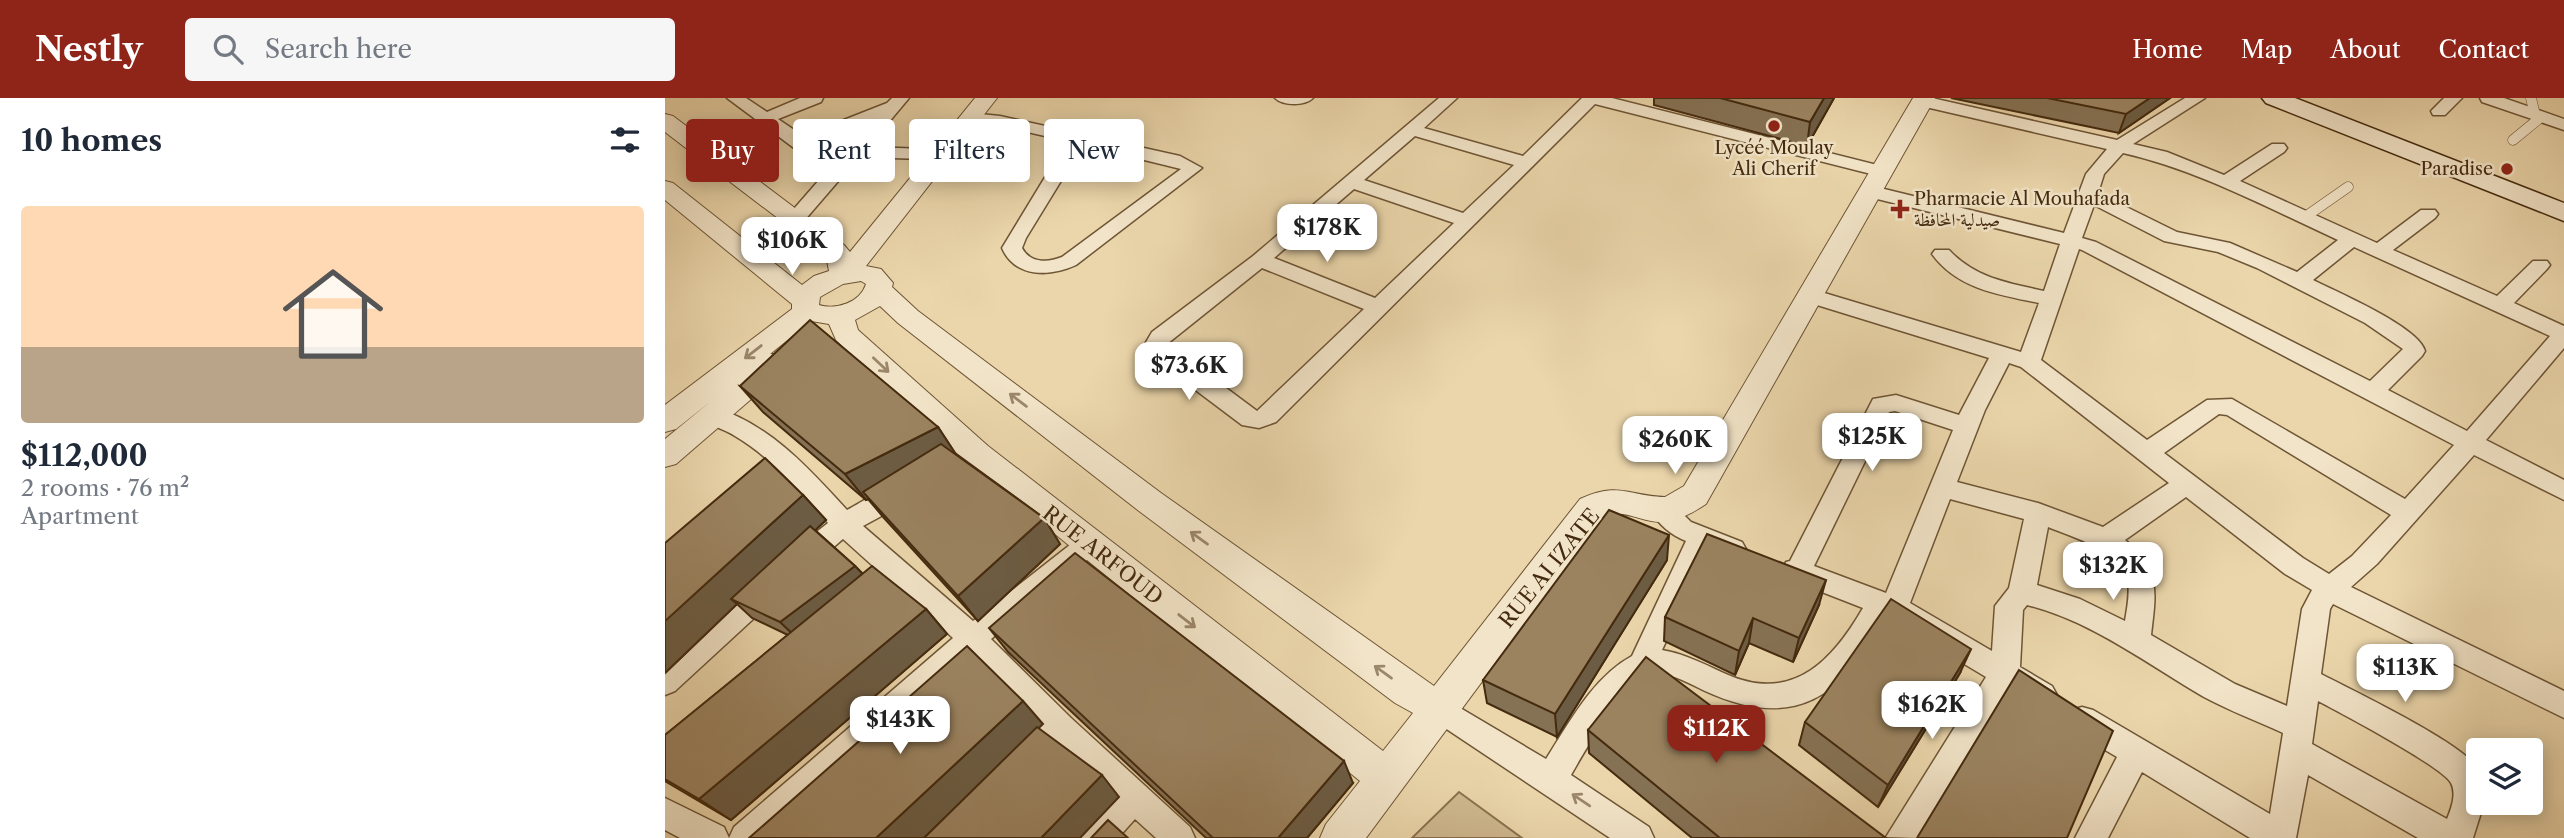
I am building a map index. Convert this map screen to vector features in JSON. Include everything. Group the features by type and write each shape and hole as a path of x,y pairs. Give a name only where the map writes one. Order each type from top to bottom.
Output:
{"main road":[{"path":"2274,98 2564,213"}],"street":[{"path":"735,98 764,119 815,98"},
{"path":"981,112 1000,98"},
{"path":"1283,98 1305,98"},
{"path":"1449,98 1260,260 1160,337 1156,344 1163,355 1250,419 1259,420 1268,416 1592,98 1878,182 2072,241 2106,254 2564,491"},
{"path":"2029,362 2095,174 2103,161 2121,145 2197,98"},
{"path":"2439,111 2454,98"},
{"path":"2487,98 2535,110 2564,125"},
{"path":"1924,99 2121,145 2161,156 2227,182 2564,334 2472,444 2358,568 2329,587 2320,597 2305,680 2288,807 2279,838 2005,672 1887,605 1798,571 1700,539 1682,529 1664,511 1686,503 1695,495 1924,99"},
{"path":"857,119 898,101"},
{"path":"881,119 898,101"},
{"path":"981,112 1044,129"},
{"path":"665,121 752,189 796,218 820,237 859,278 1150,502 1408,691 1551,779 1638,838"},
{"path":"1411,130 1524,162"},
{"path":"1078,138 1180,161 1193,168 1059,267 1035,266 1019,260 1012,248 1016,238 1078,138"},
{"path":"2227,182 2278,148"},
{"path":"796,218 826,182"},
{"path":"665,421 821,310 864,304 859,278 890,230 928,182"},
{"path":"1353,183 1468,221"},
{"name":"RUE ARFOUD","path":"666,191 821,310 965,460 1089,544 1387,778"},
{"path":"2088,195 2171,237 2234,251 2299,281 2373,318 2413,346 2414,351 2373,392"},
{"path":"2380,250 2428,214"},
{"path":"820,237 852,237 890,230"},
{"path":"2299,281 2353,238"},
{"path":"1942,254 1950,266 1965,277 2050,299"},
{"path":"1260,260 1378,307"},
{"path":"2500,305 2540,264"},
{"path":"821,310 818,285 859,278"},
{"path":"1811,296 2029,362 2294,566 2329,587 2563,702"},
{"path":"665,456 715,416 821,310"},
{"path":"1551,779 1617,684 1629,671 1644,663 1675,665 1749,694 1785,697 1818,683 1845,661 1887,605 1944,488 1987,380 2003,353"},
{"path":"1798,571 1881,405 1896,403 1967,426"},
{"path":"2146,453 2215,405 2232,407 2408,513"},
{"path":"715,416 744,430 784,476 844,524 886,581 972,638 1051,737 1135,796 1179,838"},
{"path":"665,682 821,541 844,524 929,479"},
{"path":"2106,539 2186,484"},
{"path":"1944,488 2038,513 2106,539 2136,565 2141,575 2142,595 2136,641"},
{"name":"RUE AI IZATE","path":"1341,838 1591,509 1601,502 1611,500 1624,501 1653,511 1664,511"},
{"path":"1902,837 2005,672 2010,606 2022,593 2038,513"},
{"path":"1644,663 1654,632 1700,539"},
{"path":"745,838 972,638 1089,544"},
{"path":"2022,593 2041,596 2136,641 2297,738 2449,838"},
{"path":"2305,680 2377,717 2458,767 2467,777 2471,790 2457,838"},
{"path":"2091,838 2136,753"},
{"path":"1096,838 1135,796"},
{"path":"665,813 713,838"}],"lane":[{"path":"2513,140 2535,110"},
{"path":"2305,217 2348,187"}],"shaded area":[{"path":"1459,792 1522,838 1412,838"}],"building":[{"path":"1720,98 1824,98 1810,122"},
{"path":"2047,98 2150,98 2126,114"},
{"path":"810,320 938,427 845,474 740,386"},
{"path":"941,444 1044,518 958,596 863,492"},
{"path":"765,458 803,495 665,621 665,543"},
{"path":"1609,510 1669,535 1555,714 1483,680"},
{"path":"810,526 855,566 780,622 731,599"},
{"path":"1707,534 1826,580 1799,638 1753,618 1739,651 1665,617"},
{"path":"1075,553 1344,761 1278,838 1213,838 989,628"},
{"path":"872,566 926,609 699,799 665,779 665,735"},
{"path":"1891,599 1971,649 1888,785 1805,722"},
{"path":"967,646 1023,701 876,838 749,838"},
{"path":"1646,657 1886,838 1720,838 1588,730"},
{"path":"2019,670 2113,731 2067,838 1917,838"},
{"path":"1037,727 1102,775 1041,838 924,838"},
{"path":"1108,820 1128,838 1091,838"}],"place":[{"name":"Lycéé Moulay Ali Cherif","path":"1774,126"},
{"name":"Paradise","path":"2507,169"},
{"name":"Pharmacie Al Mouhafada صيدلية المحافظة","path":"1900,209"}]}
